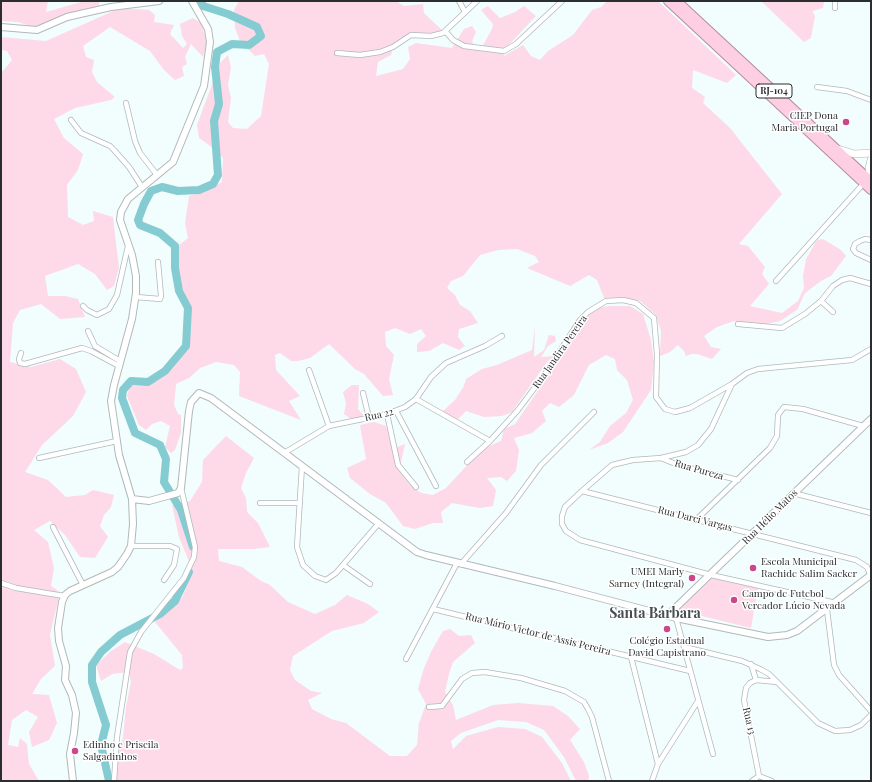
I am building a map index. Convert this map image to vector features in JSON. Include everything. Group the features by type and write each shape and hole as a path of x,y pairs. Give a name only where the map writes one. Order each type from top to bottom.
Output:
{"highway":[{"name":"RJ-104","path":"668,1 869,182"},
{"name":"RJ-104","path":"678,2 835,148 869,182 871,190"}],"main road":[{"path":"835,148 854,154 871,153"},
{"path":"869,182 869,168 871,160"}],"street":[{"path":"1,27 37,30 67,17 111,7 159,1"},
{"path":"74,781 70,754 76,713 72,695 65,680 66,666 60,647 58,628 64,596 70,591 112,572 127,554 131,546 133,524 132,499 117,441 111,401 132,319 136,297 136,276 120,220 123,205 128,199 157,175 168,168 176,156 204,86 210,42 208,29 192,1"},
{"path":"459,1 465,12"},
{"path":"337,53 360,55 380,52 393,47 411,35 431,36 446,32 477,1"},
{"path":"446,32 453,40 464,46 504,51 516,44 562,1"},
{"path":"835,1 835,8"},
{"path":"817,87 847,91 871,100"},
{"path":"126,103 135,142 140,153 157,175"},
{"path":"71,120 81,133 110,146 129,167 142,187"},
{"path":"776,281 869,182"},
{"path":"871,240 865,239 860,241 855,244 853,249 856,253 871,260"},
{"path":"83,306 87,310 97,314 109,309 117,295 128,246"},
{"path":"136,297 160,299 158,262"},
{"path":"738,324 782,328 805,314 821,301 833,286 842,280 850,278 871,284"},
{"name":"Rua Jandira Pereira","path":"467,462 490,441 518,410 546,374 580,320 588,312 606,301 623,300 636,303 654,318 657,354 656,398 665,409 674,412 690,408 732,384 747,373 758,369 852,360 871,349"},
{"path":"821,301 833,312"},
{"path":"88,331 95,346 120,364"},
{"name":"Rua 22","path":"284,452 330,426 396,411 416,399 431,377 446,363 485,346 502,336"},
{"path":"21,353 19,359 20,363 25,364 82,348 120,364"},
{"path":"309,370 330,426"},
{"path":"732,384 711,429 698,445 686,452 661,458 633,460 612,466 565,507 562,524 566,531 580,540 711,575 836,603"},
{"path":"114,781 117,737 130,652 141,632 184,578 194,557 194,547 175,493 191,402 199,393 211,398 417,552 676,618 750,635 777,637 797,632 871,575"},
{"path":"363,393 369,418"},
{"path":"416,399 490,441"},
{"path":"697,519 738,480 774,442 777,436 778,415 784,407 789,406 803,409 863,426"},
{"path":"396,411 436,486"},
{"path":"406,659 459,563 506,513 541,465 594,412"},
{"path":"387,414 398,465 416,487"},
{"name":"Rua Hélio Matos","path":"668,615 871,419"},
{"path":"39,458 117,441"},
{"name":"Rua Pureza","path":"661,458 678,465 738,480"},
{"path":"302,466 297,546 303,565 315,576 326,580 336,573 379,523"},
{"name":"Rua Darci Vargas","path":"582,491 856,560 867,567 871,575"},
{"path":"132,499 149,500 175,493"},
{"path":"792,494 871,513"},
{"path":"260,503 300,502"},
{"path":"54,527 83,585"},
{"path":"131,546 175,548 177,553 174,565 164,580"},
{"path":"343,564 370,584"},
{"path":"1,583 16,588 64,596"},
{"name":"Rua Mário Victor de Assis Pereira","path":"433,608 690,671"},
{"path":"827,610 834,665 839,675 871,711"},
{"path":"676,618 713,754"},
{"path":"684,647 751,664 769,674 818,723 835,731 850,730 861,725 871,715"},
{"path":"631,657 658,764"},
{"path":"751,664 756,680 777,682"},
{"path":"429,707 442,706 462,679 472,673 486,672 520,678 565,691 584,702 590,713 609,781"},
{"name":"Rua 13","path":"756,680 750,683 746,688 744,700 759,776"},
{"path":"652,781 658,764 698,701"},
{"path":"752,781 759,776 772,781"}],"shaded area":[{"path":"1,1 48,1 46,12 85,1 99,1 99,6 33,27 18,22 1,21"},
{"path":"239,1 396,1 404,6 423,4 424,13 443,31 426,37 410,38 393,48 391,55 378,62 376,76 403,69 410,59 408,47 416,43 452,48 464,29 472,26 476,32 472,41 474,45 482,47 492,29 493,24 481,10 488,6 500,18 515,12 524,6 536,16 505,49 504,56 523,45 531,56 540,60 548,51 573,35 592,10 601,7 607,1 658,1 736,75 727,83 693,70 692,88 705,97 703,103 730,128 782,194 739,244 748,246 765,267 762,274 769,284 750,306 782,313 798,301 804,288 803,276 806,259 817,240 823,239 841,250 846,256 831,276 821,281 805,293 797,310 780,321 763,325 734,321 717,327 704,336 711,347 721,349 712,359 697,354 686,356 684,351 678,345 670,352 660,356 661,331 656,315 640,301 620,297 604,298 597,280 589,275 570,286 527,268 539,262 535,256 517,249 498,250 480,255 463,276 451,281 447,288 455,295 460,305 470,311 478,323 459,329 458,337 465,346 459,350 443,343 429,351 417,352 417,344 426,336 421,329 410,334 395,328 385,332 386,346 394,355 389,379 393,395 383,396 364,374 355,369 329,344 310,358 298,361 291,361 280,353 275,355 276,370 300,396 289,401 301,420 239,396 240,372 234,365 216,362 200,368 189,378 176,384 174,405 178,414 181,415 181,433 175,450 171,453 165,447 170,426 161,421 152,424 146,430 139,425 127,396 130,386 147,385 157,381 172,369 190,345 190,305 181,286 178,269 178,246 188,238 185,223 189,196 204,191 222,182 223,158 199,138 197,125 220,63 228,55 231,67 228,85 231,98 228,122 233,128 247,129 261,116 269,64 264,54 255,56 240,41 235,28 234,10"},
{"path":"761,1 824,2 823,8 813,11 815,16 811,38 804,42"},
{"path":"120,8 149,10 155,15 154,22 174,25 170,34 183,48 187,44 182,36 180,24 193,18 201,23 207,42 203,57 191,44 185,57 187,64 182,67 184,76 175,80 164,70 150,51 110,27 83,46 86,57 94,60 92,72 97,82 115,97 111,100 75,108 54,119 64,138 83,154 78,170 67,185 68,217 83,225 94,221 93,211 113,217 119,268 114,286 107,290 95,274 78,264 45,276 48,296 65,296 78,299 85,317 60,319 41,304 20,310 13,323 10,362 31,367 60,359 76,369 86,392 73,416 42,445 25,472 48,480 66,497 85,495 93,490 114,495 111,507 104,515 100,526 108,537 95,558 80,557 65,535 50,521 34,530 48,542 54,568 51,586 60,592 50,635 55,666 41,679 32,694 49,695 57,723 49,740 32,747 29,732 38,717 26,710 12,720 8,745 18,747 20,738 27,744 29,764 39,781 1,781 1,73 12,60 7,51 1,50 1,37 46,41"},
{"path":"630,306 643,314 651,340 654,362 651,390 623,432 608,443 589,450 600,442 610,426 626,413 633,400 627,380 617,370 615,359 606,355 589,365 574,395 559,407 550,403 542,411 546,421 532,433 514,438 519,450 516,471 507,481 501,477 487,478 496,490 493,506 480,508 452,503 441,512 443,523 433,523 415,529 403,526 386,503 370,494 350,478 347,468 366,459 360,425 374,422 386,426 391,445 395,448 405,444 399,471 410,485 421,493 433,495 446,488 470,462 487,447 501,441 504,429 515,424 562,356 575,331 595,308"},
{"path":"535,325 534,357 544,350 549,335 555,336 556,341 548,346 541,357 554,356 547,362 512,412 502,416 484,417 466,411 456,421 442,412 455,400 464,386 466,379 482,369 497,365 532,350"},
{"path":"352,385 359,385 358,409 365,417 351,419 344,414 346,403 343,392"},
{"path":"226,436 254,458 246,473 241,488 246,498 247,512 258,523 270,547 253,549 218,549 219,561 242,567 261,581 270,585 288,602 315,614 335,605 347,595 368,604 379,612 364,623 332,631 293,656 290,670 295,680 311,691 322,693 308,700 312,709 331,719 346,723 390,756 407,756 417,745 419,723 426,704 418,689 424,668 443,631 450,629 459,636 471,635 475,643 453,662 449,674 445,692 453,705 456,720 493,705 518,703 553,706 568,716 580,729 570,740 584,762 589,776 588,781 576,781 564,757 544,730 526,722 498,720 461,733 451,741 453,749 466,736 498,727 525,729 542,737 562,763 571,781 115,781 116,762 123,738 126,707 131,682 129,672 112,674 101,681 96,665 111,651 125,642 154,654 180,670 183,668 182,655 155,622 182,598 193,571 179,537 172,505 190,501 202,482 203,460"},
{"path":"712,578 758,588 751,628 677,610"}],"waterway":[{"path":"193,547 181,510 164,482 166,459 160,445 135,433 122,398 123,390 131,381 148,382 165,371 186,346 188,308 179,291 175,268 175,246 160,233 140,225 138,220 144,204 151,191 162,187 178,191 199,190 213,184 218,175 214,121 219,104 215,67 217,52 232,44 249,45 261,36 257,27 228,14 203,6 201,1"},
{"path":"109,781 101,745 106,725 92,682 92,665 101,652 120,635 160,614 175,601 189,572"}],"place":[{"name":"CIEP Dona Maria Portugal","path":"846,122"},
{"name":"Escola Municipal Rachide Salim Sacker","path":"753,568"},
{"name":"UMEI Marly Sarney (Integral)","path":"692,578"},
{"name":"Campo de Futebol Vereador Lúcio Nevada","path":"734,600"},
{"name":"Colégio Estadual David Capistrano","path":"667,629"},
{"name":"Edinho e Priscila Salgadinhos","path":"75,751"}],"district":[{"name":"Santa Bárbara","path":"655,614"}]}
